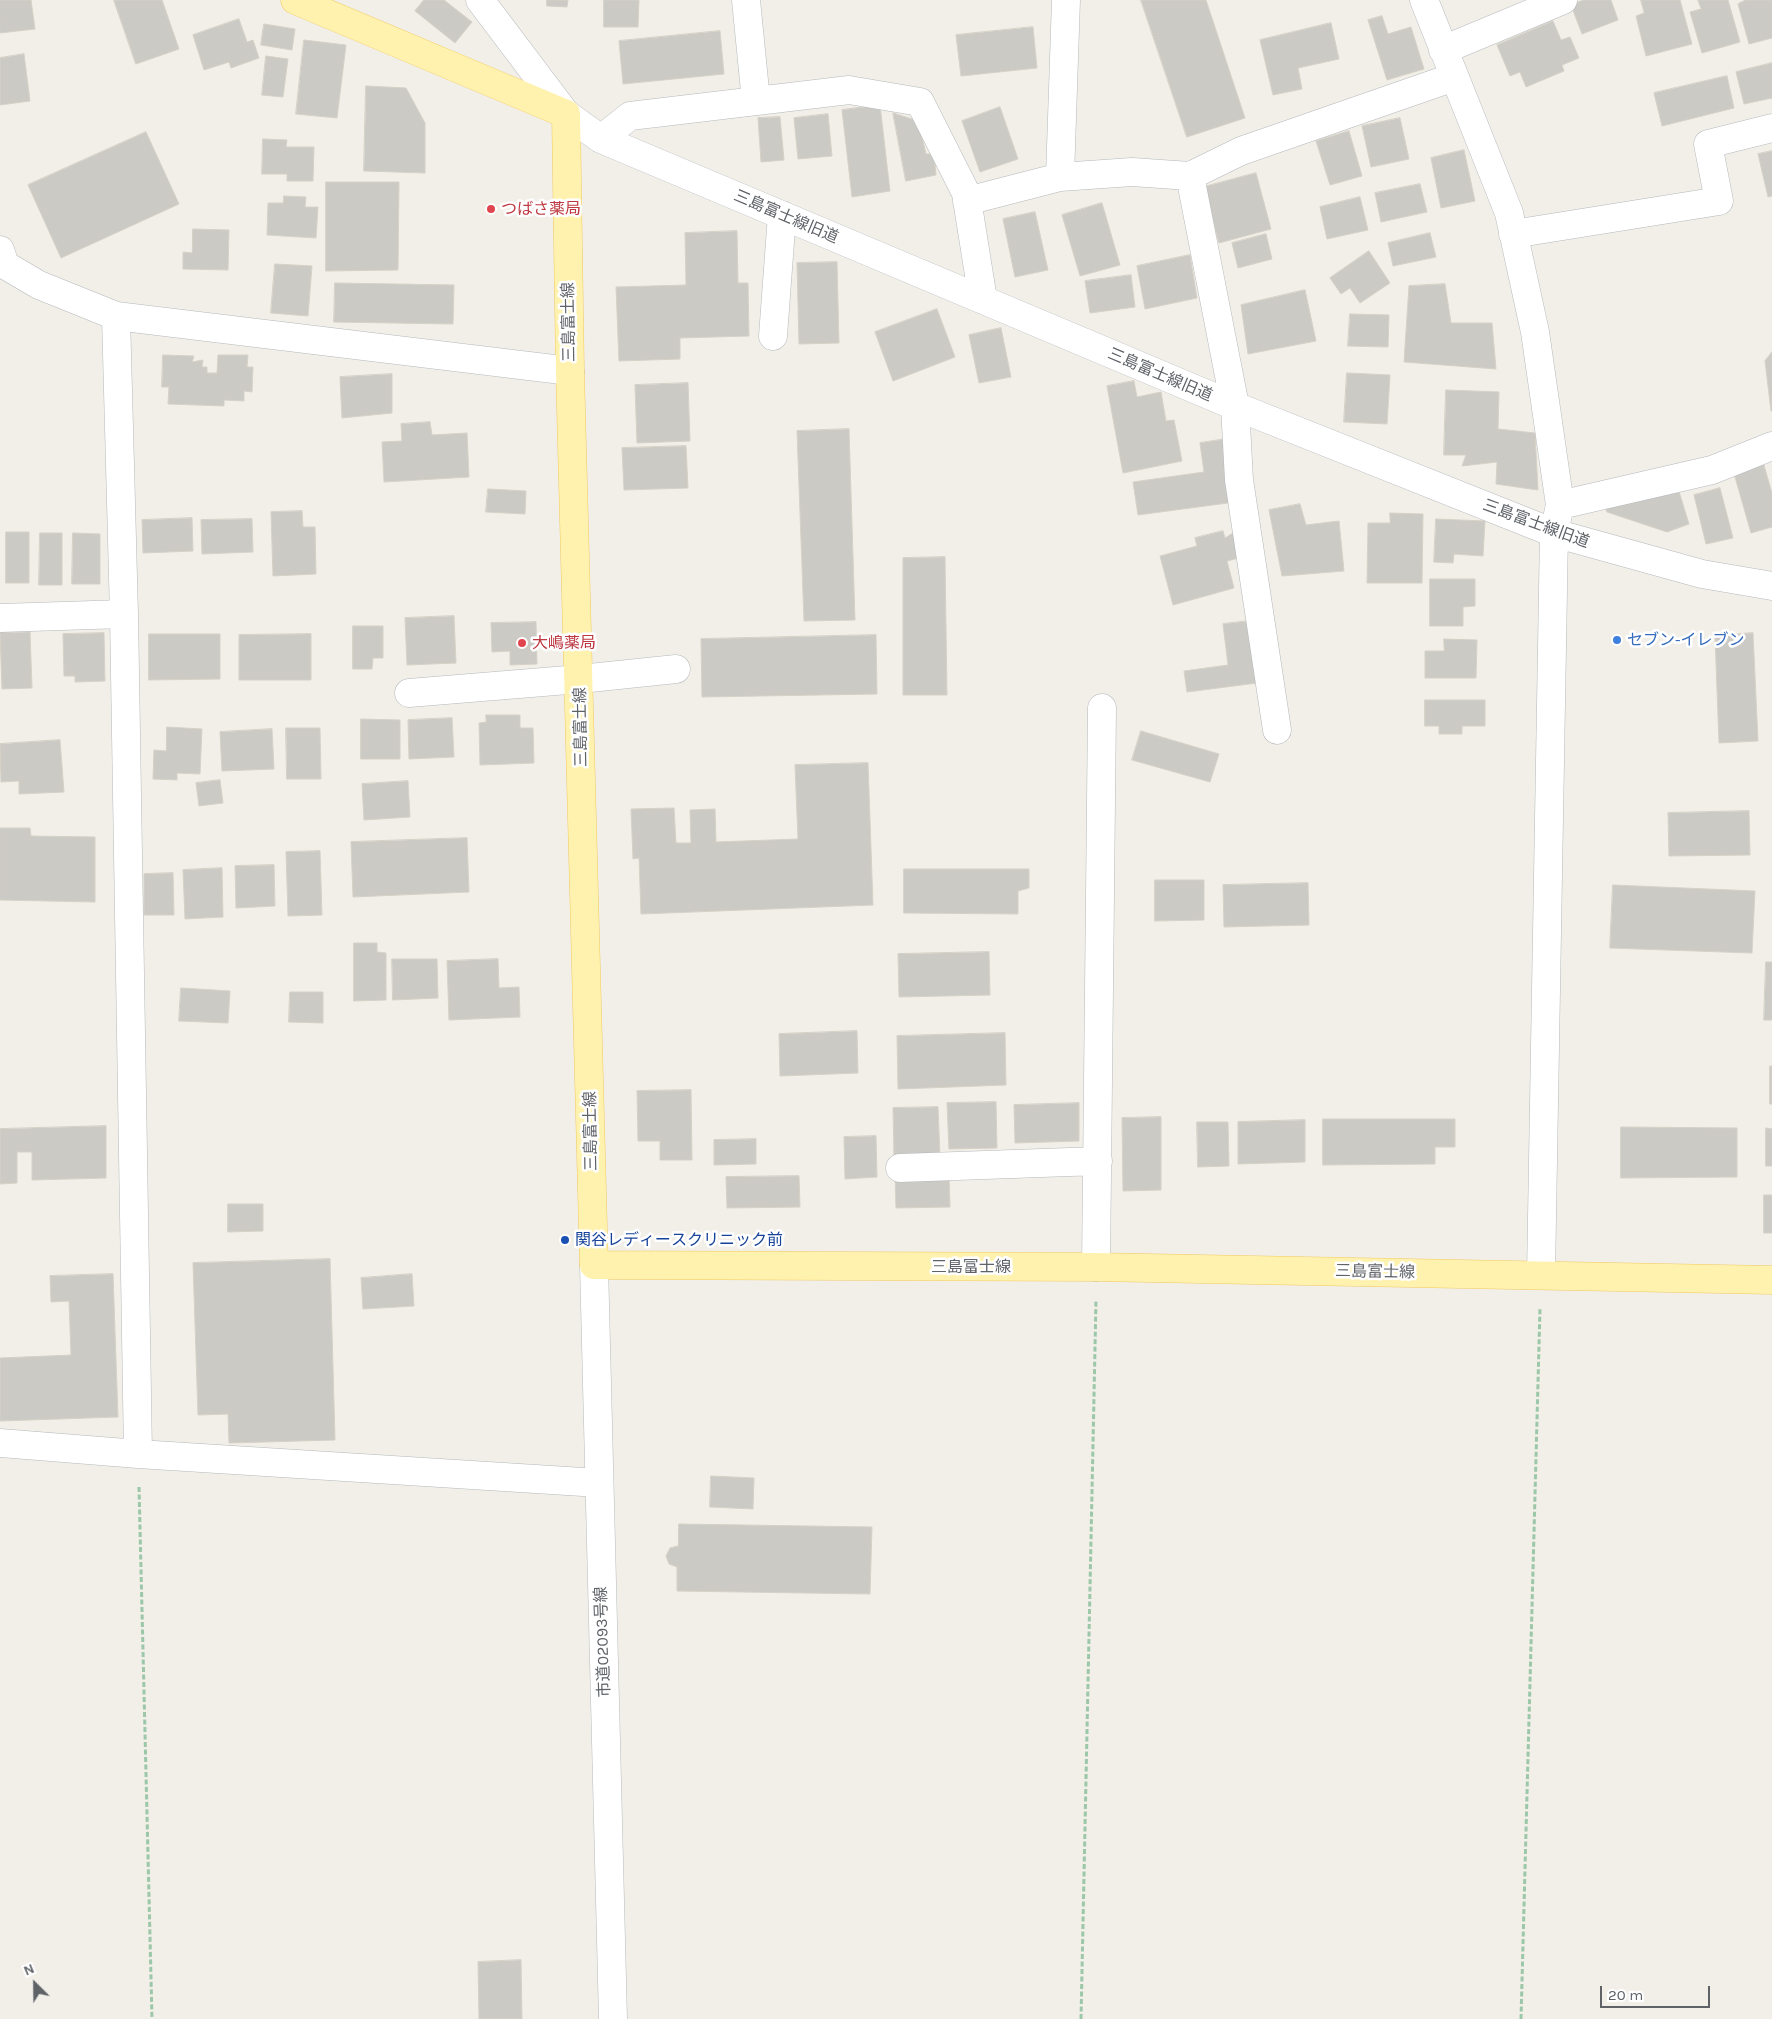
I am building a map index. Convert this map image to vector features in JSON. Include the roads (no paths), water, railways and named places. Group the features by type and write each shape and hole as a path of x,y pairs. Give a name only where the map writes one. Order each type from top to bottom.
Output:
{"main road":[{"path":"295,0 566,114"},
{"name":"三島富士線","path":"566,114 570,371 580,679 594,1265 1096,1267 1772,1280"}],"street":[{"name":"三島富士線旧道","path":"480,0 566,114 601,138 1235,406 1554,534 1702,574 1772,586"},
{"path":"746,0 756,101"},
{"path":"1060,177 1066,0"},
{"path":"1424,0 1508,212 1535,332 1560,505 1554,534 1540,1275"},
{"path":"1443,50 1563,0"},
{"path":"967,201 1060,177 1132,172 1190,176 1241,151 1454,77"},
{"path":"601,138 630,116 849,90 920,102 966,193 982,300"},
{"path":"1513,234 1719,201 1708,144 1772,128"},
{"path":"1190,176 1235,406 1239,480 1277,730"},
{"path":"773,336 782,215"},
{"path":"0,250 5,264 39,285 116,316 570,371"},
{"path":"116,316 124,614 138,1454"},
{"path":"1560,505 1712,470 1772,446"},
{"path":"0,618 124,614"},
{"path":"409,693 580,679 676,668"},
{"path":"1096,1267 1102,708"},
{"path":"900,1168 1098,1161"},
{"name":"市道02093号線","path":"594,1265 613,2019"},
{"path":"0,1443 138,1454 599,1482"}],"place":[{"name":"つばさ薬局","path":"491,209"},
{"name":"セブン-イレブン","path":"1617,640"},
{"name":"大嶋薬局","path":"522,643"},
{"name":"関谷レディースクリニック前","path":"565,1240"}]}
